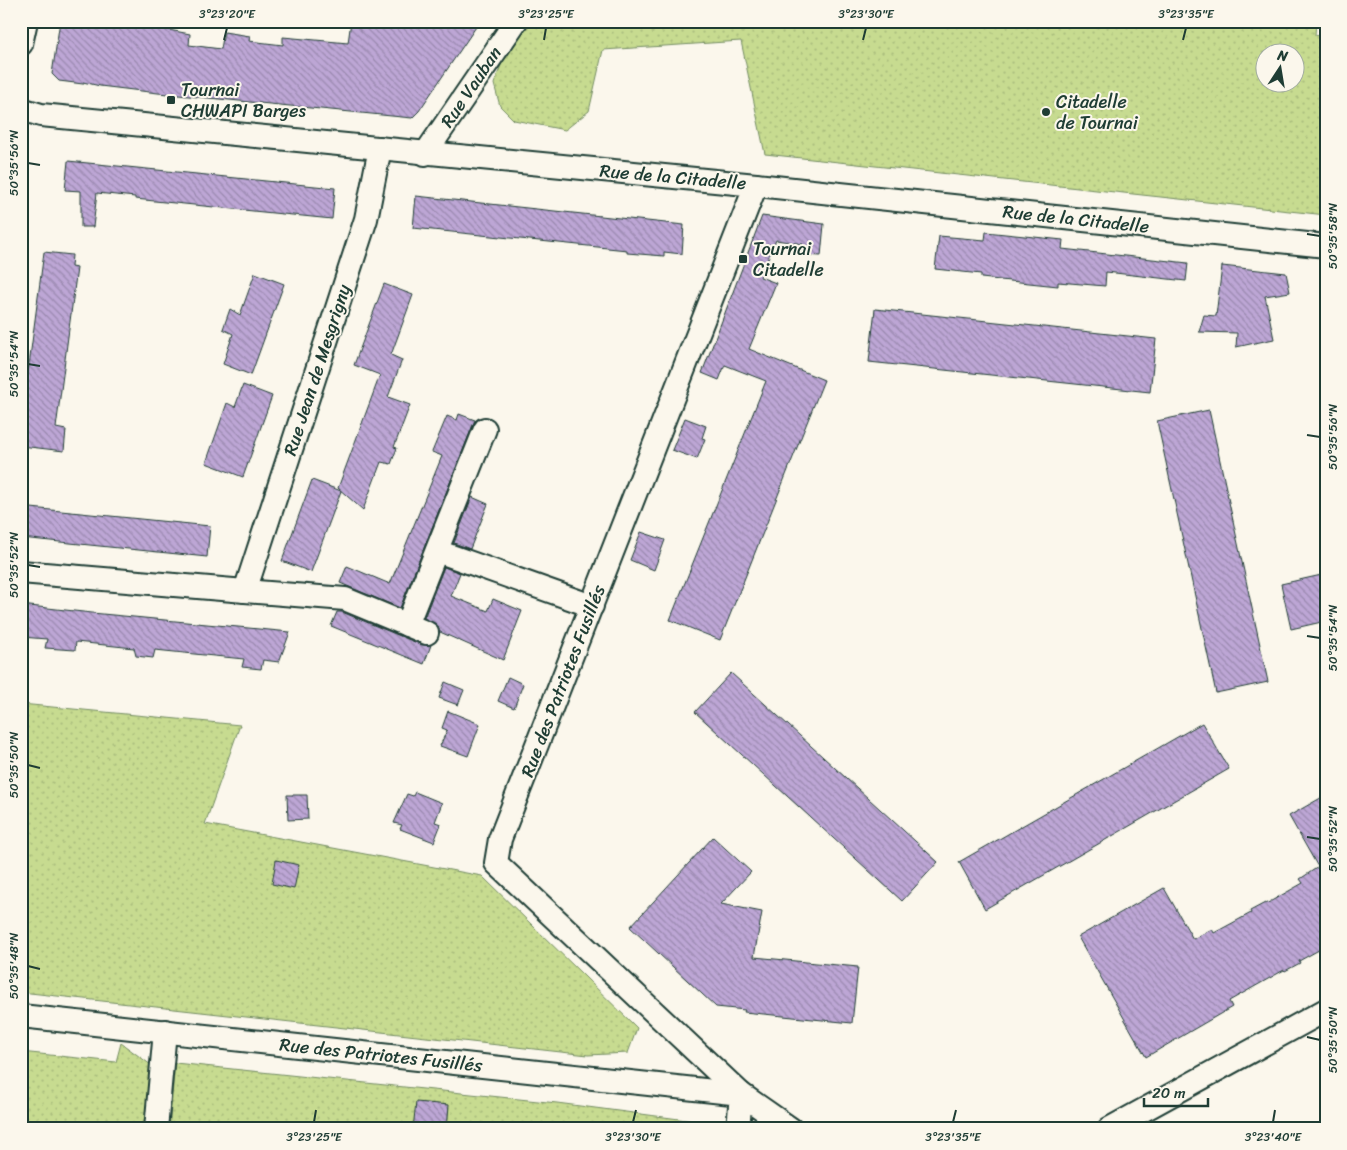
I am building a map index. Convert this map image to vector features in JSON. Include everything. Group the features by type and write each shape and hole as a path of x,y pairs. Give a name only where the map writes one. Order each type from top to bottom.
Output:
{"street":[{"name":"Rue Vauban","path":"425,154 516,21"},
{"name":"Rue de la Citadelle","path":"21,109 41,115 756,185 1326,246"},
{"name":"Rue Jean de Mesgrigny","path":"245,591 366,219 380,148"},
{"name":"Rue des Patriotes Fusillés","path":"756,185 500,839 496,863 741,1094 791,1129"},
{"path":"21,572 345,599 417,629 437,551 485,429"},
{"path":"437,551 592,606"},
{"path":"1109,1129 1326,1010"},
{"name":"Rue des Patriotes Fusillés","path":"21,1016 741,1094"},
{"path":"156,1129 164,1032"},
{"path":"738,1129 741,1094"}],"green space":[{"path":"530,21 1316,21 1315,35 1326,37 1326,215 765,154 741,41 603,50 589,111 565,130 514,120 500,106 494,84 504,57"},
{"path":"21,704 240,725 205,824 482,876 637,1028 628,1053 588,1055 21,992"},
{"path":"121,1043 151,1065 145,1129 21,1129 21,1052 116,1062"},
{"path":"175,1063 557,1103 725,1125 724,1129 169,1129"}],"building":[{"path":"60,21 103,22 169,30 190,34 189,45 221,49 224,32 250,36 249,41 283,45 283,37 348,43 351,21 480,21 419,111 412,118 158,93 83,82 83,84 59,81 52,74"},
{"path":"68,161 335,188 332,219 135,199 135,197 97,193 93,227 81,227 81,191 65,190"},
{"path":"416,196 684,225 682,254 664,252 664,256 627,253 627,250 413,228"},
{"path":"762,216 824,224 821,256 802,255 803,244 776,240 760,277 776,283 749,349 824,380 720,640 670,620 766,381 725,365 719,380 702,373"},
{"path":"986,232 1063,240 1062,249 1188,263 1186,281 1106,272 1105,286 1058,282 1058,286 981,278 981,274 935,269 939,236 985,240"},
{"path":"44,252 72,255 71,267 77,268 56,428 66,430 64,451 21,446 21,425"},
{"path":"1222,266 1286,273 1290,292 1265,296 1274,339 1236,347 1237,333 1199,332 1204,315 1216,316"},
{"path":"255,273 284,284 251,375 223,364 233,334 223,329 230,309 240,315"},
{"path":"384,284 413,295 391,355 402,360 388,397 410,405 394,447 397,448 391,464 381,462 363,510 338,488 380,375 354,365"},
{"path":"875,309 1156,339 1150,392 869,362"},
{"path":"243,385 272,396 243,477 206,463 227,403 235,407"},
{"path":"1209,410 1268,682 1216,693 1157,421"},
{"path":"459,414 475,420 400,608 340,583 347,566 390,584 442,456 432,452 447,416 457,420"},
{"path":"685,418 706,426 702,438 705,439 697,459 672,450"},
{"path":"312,480 341,491 311,572 282,561"},
{"path":"472,497 488,504 470,549 454,543"},
{"path":"21,507 210,526 207,557 21,538"},
{"path":"641,532 665,540 654,570 630,560"},
{"path":"444,567 460,573 451,596 488,611 493,599 522,611 503,660 440,632 437,625 424,618"},
{"path":"1326,574 1326,621 1291,629 1281,584"},
{"path":"21,605 290,632 279,662 263,660 261,669 242,667 244,659 155,650 153,658 136,656 134,648 76,642 75,650 45,648 47,639 21,637"},
{"path":"337,612 342,612 422,645 431,645 424,664 331,626"},
{"path":"731,673 938,862 902,901 695,712"},
{"path":"508,677 523,684 514,708 498,701"},
{"path":"445,682 464,690 458,705 439,698"},
{"path":"448,711 480,724 468,756 440,746 447,730 442,728"},
{"path":"1202,723 1229,769 985,909 959,862"},
{"path":"415,792 442,803 435,822 441,824 434,842 400,829 402,825 394,823 407,794 413,796"},
{"path":"287,795 307,795 308,819 288,820"},
{"path":"1326,795 1326,946 1299,961 1300,963 1229,1001 1232,1007 1146,1057 1078,937 1164,888 1193,939 1212,929 1214,933 1251,913 1250,911 1303,883 1300,879 1318,867 1289,816"},
{"path":"713,837 751,872 721,904 762,912 754,957 858,967 852,1023 744,1012 745,1010 716,1007 630,927"},
{"path":"276,860 299,865 294,889 272,884"},
{"path":"416,1102 449,1105 447,1129 413,1129"}],"place":[{"name":"Tournai CHWAPI Barges","path":"171,100"},
{"name":"Citadelle de Tournai","path":"1046,112"},
{"name":"Tournai Citadelle","path":"743,259"}]}
